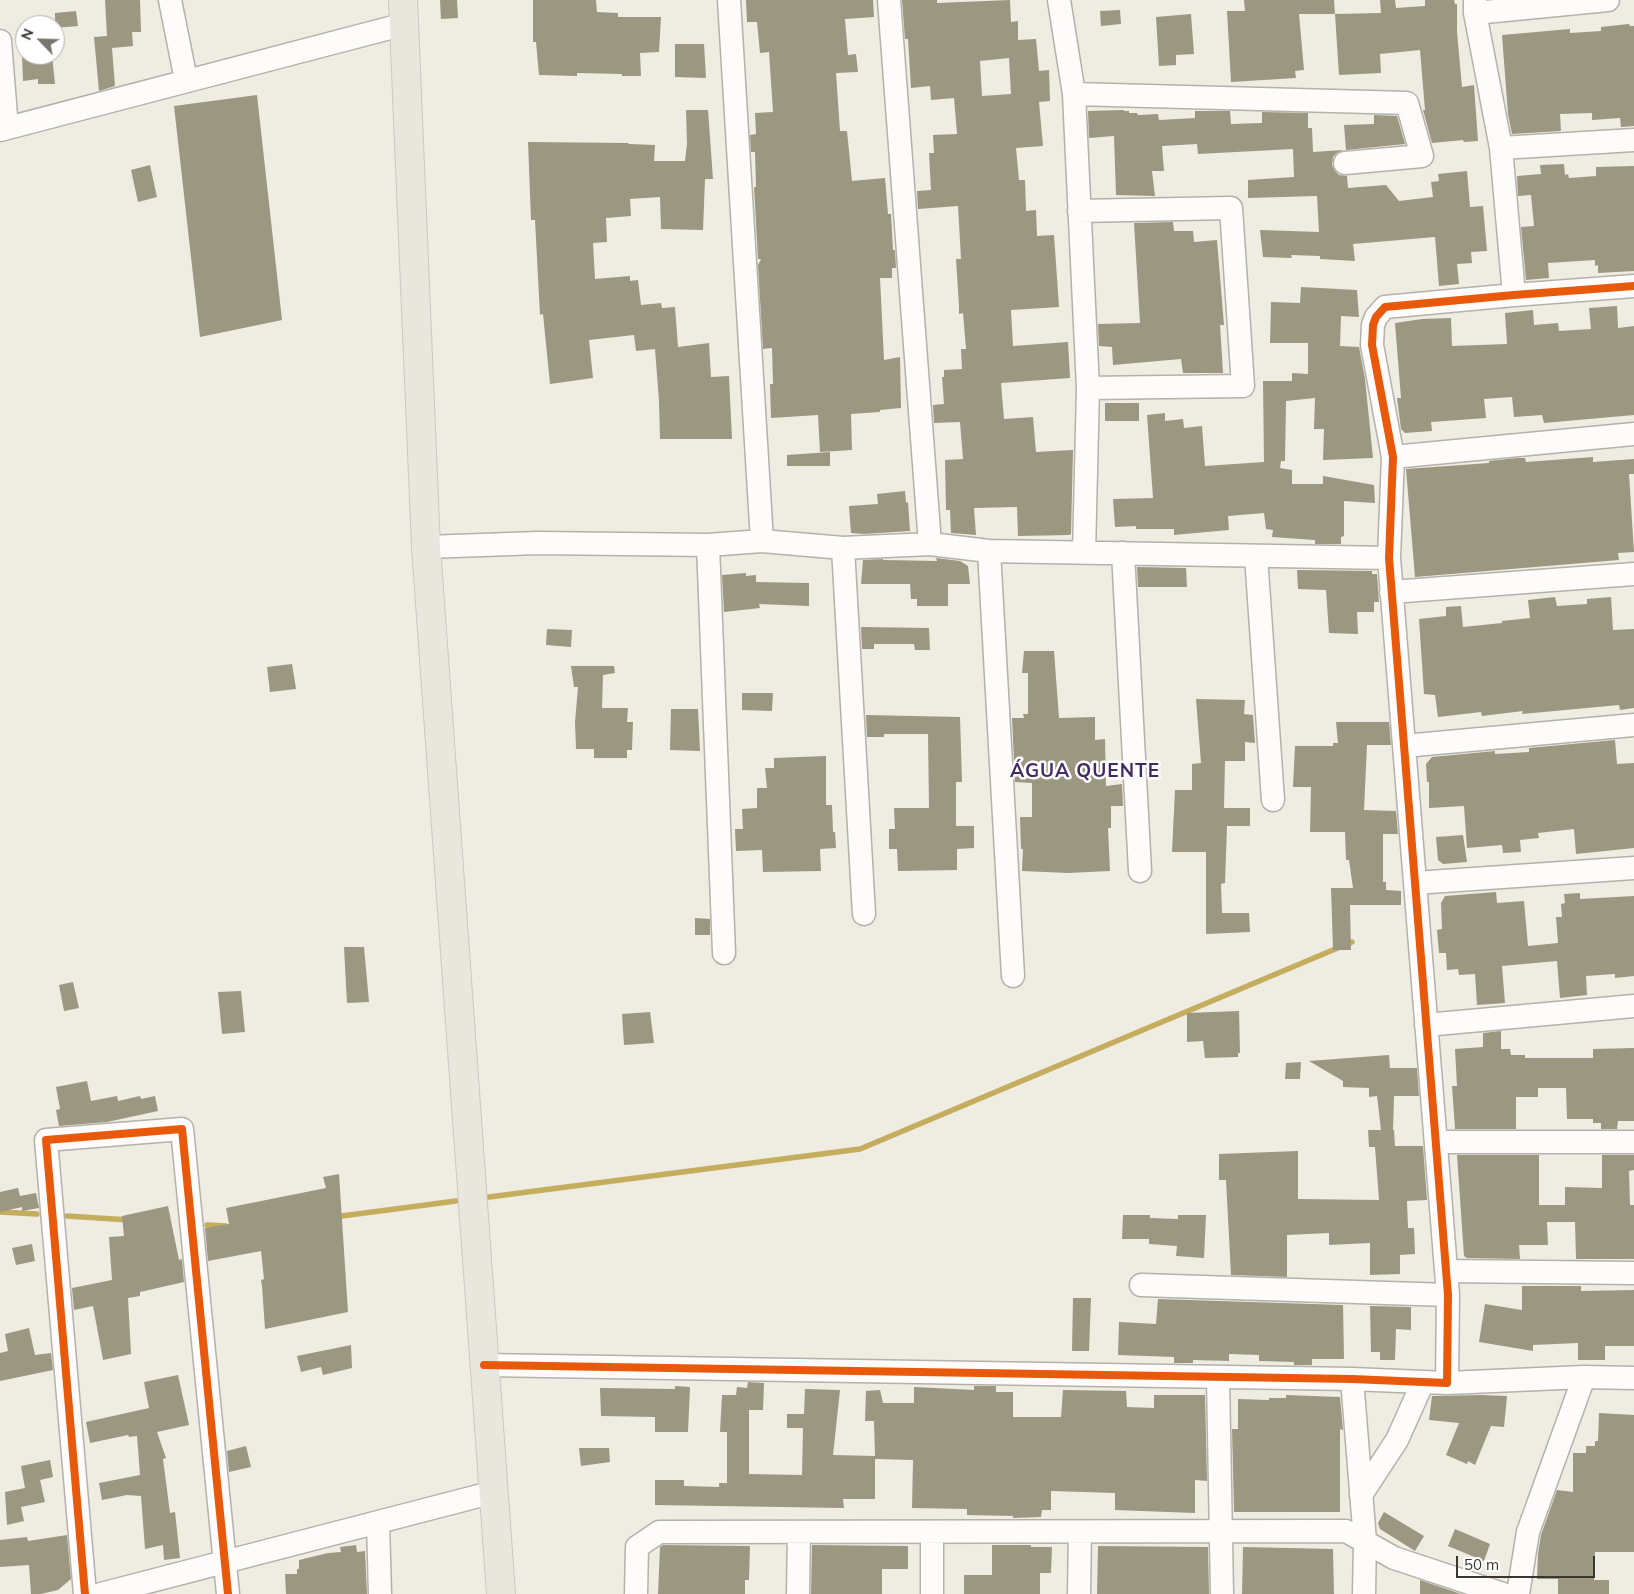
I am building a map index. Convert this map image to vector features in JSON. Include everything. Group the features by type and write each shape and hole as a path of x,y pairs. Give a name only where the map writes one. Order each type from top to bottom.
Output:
{"main road":[{"path":"404,12 426,548 501,1594"}],"street":[{"path":"170,0 186,80"},
{"path":"728,0 762,541"},
{"path":"889,0 930,544"},
{"path":"1059,0 1074,94 1088,388 1084,552"},
{"path":"1514,295 1501,148 1475,7 1608,0"},
{"path":"0,41 4,129 186,80 404,12"},
{"path":"1074,94 1406,103 1422,156 1345,163"},
{"path":"1501,148 1634,140"},
{"path":"1079,211 1231,208 1243,386 1088,388"},
{"path":"1447,1383 1448,1295 1388,558 1393,457 1372,345 1373,325 1376,316 1385,307 1634,286"},
{"path":"1393,457 1634,434"},
{"path":"426,548 538,543 708,544 762,541 843,548 930,544 989,551 1388,558"},
{"path":"708,544 724,953"},
{"path":"843,548 864,914"},
{"path":"989,551 1013,976"},
{"path":"1123,553 1140,871"},
{"path":"1256,556 1273,800"},
{"path":"1391,592 1634,574"},
{"path":"1404,746 1634,725"},
{"path":"1415,883 1634,868"},
{"path":"1426,1025 1634,1006"},
{"path":"85,1594 46,1140 182,1129 228,1594"},
{"path":"1436,1142 1634,1142"},
{"path":"1446,1271 1634,1273"},
{"path":"1141,1285 1448,1295"},
{"path":"484,1365 1352,1379 1447,1383 1584,1377 1634,1378"},
{"path":"1218,1377 1222,1594"},
{"path":"1518,1594 1528,1532 1584,1377"},
{"path":"1352,1379 1365,1541 1364,1594"},
{"path":"1361,1495 1397,1440 1423,1382"},
{"path":"101,1594 136,1590 226,1562 494,1492"},
{"path":"378,1523 380,1594"},
{"path":"636,1594 637,1547 658,1532 1346,1531 1394,1558 1503,1594"},
{"path":"798,1594 799,1532"},
{"path":"932,1532 932,1594"},
{"path":"1079,1594 1080,1532"}],"building":[{"path":"105,0 140,0 141,32 132,32 133,46 112,48 115,86 99,91 94,37 107,36"},
{"path":"440,0 457,0 458,18 441,19"},
{"path":"533,0 596,0 597,12 618,13 618,17 661,17 659,52 640,53 641,76 577,73 577,76 539,75 536,42 533,42"},
{"path":"746,0 873,0 874,17 845,19 848,55 856,54 858,72 836,73 840,131 847,131 852,181 885,178 888,214 891,214 896,268 892,268 892,278 880,278 884,360 900,357 901,408 851,414 852,450 820,452 818,415 771,418 770,384 773,384 772,348 763,349 758,265 761,259 758,259 754,187 756,187 755,152 751,152 750,135 756,134 755,113 773,112 769,52 760,53 757,22 747,22"},
{"path":"902,0 937,0 937,3 1010,0 1011,22 1018,21 1018,40 1036,39 1039,71 1049,70 1050,101 1039,102 1043,146 1016,148 1019,180 1025,180 1026,211 1036,210 1037,236 1054,235 1059,307 1011,310 1013,346 1068,342 1070,378 1001,383 1004,419 1033,417 1036,452 1073,450 1071,534 1069,535 1018,536 1017,507 974,508 976,535 951,533 950,510 946,510 945,460 963,459 960,422 934,423 933,405 944,404 942,377 944,377 944,370 962,369 961,349 966,349 963,313 959,314 956,259 961,259 958,206 918,209 917,191 931,190 929,153 934,153 933,135 957,134 954,98 931,100 930,86 911,88 908,39 905,39","holes":["1009,58 1011,94 982,96 980,61"]},
{"path":"1244,0 1334,0 1335,14 1299,14 1304,70 1295,71 1296,78 1231,82 1227,11 1245,11"},
{"path":"1380,0 1395,0 1396,8 1425,6 1425,0 1454,0 1455,4 1457,4 1457,32 1462,87 1474,85 1478,141 1464,142 1463,140 1432,143 1423,110 1425,110 1420,50 1380,54 1381,73 1339,75 1335,14 1381,13"},
{"path":"1120,10 1121,24 1101,26 1100,11"},
{"path":"76,11 78,26 65,27 65,15 55,15 55,13"},
{"path":"1191,14 1194,54 1176,55 1176,65 1159,66 1156,17"},
{"path":"1629,24 1634,26 1634,126 1621,127 1620,118 1592,120 1592,113 1560,114 1561,131 1512,134 1508,114 1502,35 1570,29 1570,33 1601,31 1601,27"},
{"path":"675,44 704,44 706,78 675,77"},
{"path":"22,65 53,65 55,84 38,84 38,79 23,81"},
{"path":"257,95 282,320 200,337 174,106"},
{"path":"686,110 708,110 713,179 705,179 703,230 661,229 660,197 630,199 631,216 606,218 607,242 593,243 595,279 630,276 630,281 638,280 641,305 661,303 662,308 675,307 678,347 709,343 711,377 729,376 732,439 660,439 655,349 636,351 634,335 589,340 593,378 550,384 543,314 540,315 535,220 531,220 528,142 655,145 654,161 685,161 687,144"},
{"path":"1088,111 1129,111 1129,113 1137,113 1138,115 1158,114 1159,120 1195,118 1195,111 1230,111 1231,124 1262,123 1262,112 1308,113 1308,128 1312,128 1313,152 1343,150 1333,157 1332,165 1339,175 1347,176 1348,188 1386,185 1399,201 1433,197 1431,182 1439,181 1438,174 1467,171 1470,207 1483,206 1487,251 1471,252 1472,263 1457,264 1459,284 1439,286 1435,237 1353,244 1355,261 1320,259 1320,256 1291,255 1292,258 1263,257 1260,230 1319,232 1317,196 1248,198 1248,180 1294,177 1293,149 1198,154 1197,144 1162,146 1164,171 1152,171 1155,196 1116,195 1114,136 1089,138"},
{"path":"1374,115 1397,116 1405,144 1346,150 1344,125 1374,124"},
{"path":"1564,164 1565,175 1568,174 1569,178 1596,176 1596,167 1634,166 1634,271 1598,273 1598,265 1595,266 1595,260 1548,263 1549,278 1526,280 1521,227 1534,226 1531,195 1518,196 1517,176 1541,174 1540,165"},
{"path":"150,165 157,197 138,202 131,170"},
{"path":"1173,222 1174,231 1193,231 1194,242 1217,240 1224,325 1220,325 1223,373 1183,373 1181,359 1113,365 1112,347 1099,346 1098,324 1140,323 1134,223"},
{"path":"1301,287 1357,290 1359,317 1341,316 1340,346 1359,347 1365,379 1373,458 1323,460 1324,429 1314,429 1315,398 1286,401 1285,461 1281,461 1280,468 1292,470 1292,484 1323,484 1323,476 1374,485 1375,503 1344,501 1344,536 1341,537 1341,544 1315,544 1315,540 1272,537 1273,530 1266,529 1264,513 1228,516 1229,530 1174,535 1174,529 1136,529 1136,526 1115,527 1113,499 1153,498 1147,415 1165,413 1165,421 1183,419 1184,428 1202,426 1205,466 1264,462 1263,381 1292,381 1292,373 1308,374 1308,343 1270,343 1271,302 1300,303"},
{"path":"1617,306 1618,328 1634,326 1634,415 1544,423 1542,415 1514,417 1512,397 1484,399 1486,418 1431,422 1432,431 1405,433 1401,429 1397,398 1401,398 1395,323 1422,319 1451,318 1452,346 1507,344 1505,313 1533,310 1534,325 1558,323 1559,331 1591,329 1589,308"},
{"path":"1105,403 1139,403 1139,421 1105,421"},
{"path":"830,452 830,466 787,466 787,455"},
{"path":"1593,457 1593,462 1634,459 1634,474 1629,474 1634,552 1618,553 1619,560 1415,577 1406,469 1489,463 1489,461 1517,458 1525,458 1526,462"},
{"path":"905,491 906,503 908,502 910,531 851,533 849,506 878,504 877,494"},
{"path":"936,558 960,561 968,566 970,584 948,584 948,606 917,606 917,599 911,599 910,584 861,584 863,560 937,561"},
{"path":"1137,567 1186,568 1187,587 1138,587"},
{"path":"1297,570 1372,571 1372,574 1377,574 1379,602 1374,602 1374,612 1357,612 1358,634 1329,633 1326,590 1298,589"},
{"path":"746,573 746,576 756,575 756,582 809,583 809,606 759,604 760,608 724,612 722,575"},
{"path":"1555,597 1557,606 1587,604 1587,599 1611,597 1613,630 1634,629 1634,708 1620,710 1619,705 1522,714 1523,711 1482,716 1481,712 1438,717 1435,695 1424,694 1419,619 1446,616 1446,607 1461,606 1463,627 1502,623 1502,621 1530,618 1528,600"},
{"path":"861,627 929,628 930,650 915,650 914,644 874,644 874,649 862,649"},
{"path":"547,629 572,630 571,647 546,645"},
{"path":"1024,651 1054,651 1059,718 1095,717 1095,740 1105,739 1106,786 1122,784 1123,806 1111,806 1111,828 1108,828 1110,871 1068,873 1022,871 1023,849 1021,849 1020,817 1032,817 1032,783 1015,782 1012,718 1024,718 1023,714 1028,714 1028,673 1022,673"},
{"path":"292,664 296,689 270,692 267,667"},
{"path":"571,666 614,666 615,673 603,675 602,708 628,708 627,722 633,722 632,750 627,750 627,758 594,758 594,749 576,749 575,722 578,687 574,687"},
{"path":"742,693 773,693 772,711 742,710"},
{"path":"1196,699 1245,700 1244,714 1253,715 1255,743 1245,742 1245,761 1225,761 1224,808 1250,808 1250,826 1227,826 1225,883 1221,884 1222,913 1249,913 1250,932 1206,934 1206,852 1172,852 1175,790 1192,790 1192,764 1201,763"},
{"path":"671,709 698,709 700,751 670,750"},
{"path":"866,715 960,717 962,782 956,782 956,826 974,826 974,848 957,849 957,870 898,871 897,849 889,849 889,829 895,829 894,808 929,808 928,734 884,734 884,737 867,737"},
{"path":"1336,722 1389,722 1391,745 1367,745 1364,810 1396,811 1398,834 1383,834 1383,882 1386,882 1386,890 1401,891 1401,905 1350,905 1351,950 1333,950 1331,888 1353,888 1349,860 1346,860 1345,832 1310,832 1311,787 1293,787 1295,746 1333,746 1333,743 1338,743"},
{"path":"1615,740 1617,764 1634,763 1634,848 1576,854 1574,829 1538,833 1539,838 1520,840 1521,852 1503,853 1502,845 1467,848 1464,806 1429,808 1429,782 1427,782 1426,764 1432,757 1495,751 1495,754 1529,752 1529,748"},
{"path":"826,756 826,805 832,805 833,832 835,832 836,848 820,849 821,871 763,872 762,850 736,851 735,829 743,829 742,809 757,808 757,788 767,788 765,768 774,768 774,758"},
{"path":"1463,835 1467,862 1443,864 1438,860 1436,837"},
{"path":"1496,892 1497,903 1524,901 1528,946 1558,943 1556,917 1562,917 1561,904 1565,903 1564,894 1580,893 1580,899 1634,896 1634,976 1615,978 1615,974 1586,976 1587,995 1560,998 1557,961 1502,966 1505,1003 1477,1005 1475,974 1459,975 1458,969 1447,970 1446,953 1439,953 1437,930 1442,929 1441,903 1445,896"},
{"path":"695,918 710,919 710,935 695,935"},
{"path":"344,947 364,947 369,1002 347,1003"},
{"path":"73,982 79,1008 64,1011 59,985"},
{"path":"241,991 245,1032 222,1034 218,992"},
{"path":"1239,1011 1240,1053 1238,1053 1238,1057 1205,1058 1203,1041 1187,1042 1187,1013"},
{"path":"650,1012 654,1043 624,1045 622,1014"},
{"path":"1501,1031 1501,1049 1510,1049 1511,1055 1525,1055 1525,1058 1593,1058 1593,1049 1634,1048 1634,1121 1618,1121 1617,1129 1601,1129 1601,1123 1593,1123 1593,1119 1567,1119 1566,1088 1538,1088 1538,1097 1516,1097 1516,1129 1455,1129 1452,1086 1457,1086 1455,1049 1483,1047 1483,1033"},
{"path":"1389,1055 1390,1068 1417,1068 1419,1096 1394,1096 1393,1130 1395,1146 1423,1146 1427,1200 1407,1201 1408,1228 1414,1228 1415,1254 1400,1255 1400,1274 1370,1275 1370,1243 1329,1245 1329,1233 1287,1235 1287,1277 1231,1275 1226,1180 1219,1180 1219,1154 1298,1151 1298,1199 1379,1200 1375,1147 1369,1147 1368,1130 1381,1130 1377,1096 1369,1097 1369,1088 1343,1087 1343,1081 1309,1061"},
{"path":"1301,1062 1300,1079 1285,1079 1286,1063"},
{"path":"87,1081 91,1101 117,1096 118,1101 140,1096 141,1099 155,1096 158,1111 107,1122 59,1126 56,1110 60,1109 56,1087"},
{"path":"1457,1155 1539,1155 1539,1205 1565,1205 1565,1187 1602,1188 1602,1155 1634,1155 1634,1170 1629,1171 1630,1205 1634,1205 1634,1259 1576,1259 1575,1222 1547,1222 1548,1245 1519,1245 1520,1259 1467,1258 1464,1256"},
{"path":"339,1174 348,1312 265,1329 261,1280 264,1279 261,1251 208,1261 205,1228 229,1224 226,1208 326,1188 323,1177"},
{"path":"18,1188 20,1196 36,1193 39,1208 22,1211 22,1207 0,1212 0,1192"},
{"path":"168,1206 179,1260 182,1259 184,1282 140,1292 140,1296 128,1298 131,1354 103,1360 93,1306 74,1310 72,1288 112,1280 109,1237 124,1236 122,1216"},
{"path":"1123,1215 1150,1215 1150,1218 1178,1219 1178,1215 1206,1215 1204,1258 1176,1256 1177,1246 1149,1244 1149,1239 1122,1239"},
{"path":"32,1244 35,1261 16,1265 12,1248"},
{"path":"1522,1286 1581,1286 1581,1291 1634,1290 1634,1346 1605,1346 1605,1360 1578,1360 1578,1343 1533,1345 1533,1351 1479,1342 1485,1304 1522,1310"},
{"path":"1073,1298 1091,1298 1089,1351 1072,1351"},
{"path":"1158,1299 1343,1305 1344,1359 1312,1359 1312,1365 1294,1365 1294,1362 1259,1361 1259,1355 1229,1354 1229,1361 1193,1360 1193,1363 1174,1363 1174,1357 1118,1355 1119,1322 1156,1324"},
{"path":"1370,1306 1411,1307 1411,1330 1396,1329 1395,1360 1380,1360 1380,1352 1371,1352"},
{"path":"29,1328 35,1355 51,1353 53,1370 0,1381 0,1353 8,1351 5,1334"},
{"path":"351,1345 352,1368 323,1375 321,1367 301,1372 297,1356"},
{"path":"178,1375 189,1425 157,1432 166,1458 163,1459 170,1513 175,1512 180,1558 164,1560 163,1545 145,1549 141,1496 127,1495 102,1500 99,1483 140,1475 137,1436 129,1437 128,1435 90,1443 86,1422 149,1408 144,1382"},
{"path":"748,1382 764,1383 763,1410 749,1410 749,1474 802,1475 803,1428 787,1428 787,1414 804,1414 805,1389 840,1390 833,1455 875,1456 874,1421 865,1421 866,1391 880,1390 883,1403 914,1403 914,1387 974,1390 974,1386 996,1386 996,1392 1013,1392 1013,1417 1061,1417 1063,1390 1126,1391 1127,1407 1154,1408 1154,1395 1205,1395 1207,1481 1195,1480 1195,1513 1115,1510 1115,1493 1051,1491 1051,1510 1042,1510 1041,1517 1013,1518 1013,1516 967,1515 967,1509 912,1508 913,1460 875,1459 875,1499 843,1499 844,1508 655,1505 655,1480 684,1480 684,1486 719,1487 719,1483 727,1483 727,1432 720,1432 722,1395 736,1395 737,1387 747,1388"},
{"path":"675,1386 690,1387 688,1432 655,1432 655,1417 601,1416 600,1388 675,1389"},
{"path":"1286,1395 1340,1397 1343,1430 1340,1429 1340,1512 1234,1512 1232,1429 1238,1429 1238,1399 1269,1400 1269,1398 1286,1398"},
{"path":"1432,1396 1507,1396 1504,1427 1491,1426 1475,1465 1468,1461 1467,1464 1446,1455 1459,1423 1429,1420"},
{"path":"1599,1413 1634,1415 1634,1552 1595,1552 1594,1580 1609,1580 1609,1594 1558,1594 1558,1579 1537,1579 1541,1535 1557,1490 1573,1492 1573,1453 1586,1453 1586,1446 1595,1446 1595,1441 1598,1441"},
{"path":"246,1446 251,1467 229,1472 227,1451"},
{"path":"579,1448 609,1448 610,1462 581,1466"},
{"path":"50,1460 53,1477 40,1480 45,1502 21,1507 24,1521 7,1525 5,1492 25,1488 21,1466"},
{"path":"1384,1512 1424,1536 1415,1551 1380,1529 1378,1523"},
{"path":"1455,1529 1490,1544 1484,1561 1448,1546"},
{"path":"67,1535 71,1579 58,1590 31,1594 29,1565 0,1567 0,1540 27,1537 28,1541"},
{"path":"356,1545 357,1552 365,1551 367,1594 286,1594 285,1574 297,1574 299,1560 341,1552 340,1547"},
{"path":"663,1545 750,1546 749,1580 745,1580 745,1594 658,1594 660,1547"},
{"path":"812,1545 908,1546 908,1569 882,1569 882,1594 811,1594"},
{"path":"992,1545 1052,1547 1051,1573 1040,1573 1040,1594 964,1594 964,1575 992,1575"},
{"path":"1098,1546 1208,1547 1209,1594 1097,1594"},
{"path":"1243,1547 1333,1549 1334,1594 1242,1594"},
{"path":"1420,1580 1461,1594 1420,1594"}],"waterway":[{"path":"489,1197 860,1149 1352,942"},
{"path":"334,1217 456,1201"},
{"path":"0,1212 37,1214"},
{"path":"67,1216 129,1220"},
{"path":"207,1225 226,1226"}],"cycle path":[{"path":"484,1365 1352,1379 1447,1383 1448,1295 1389,558 1393,457 1372,345 1373,325 1376,317 1385,307 1634,286"},
{"path":"85,1594 46,1140 182,1129 228,1594"}],"district":[{"name":"ÁGUA QUENTE","path":"1085,771"}]}
